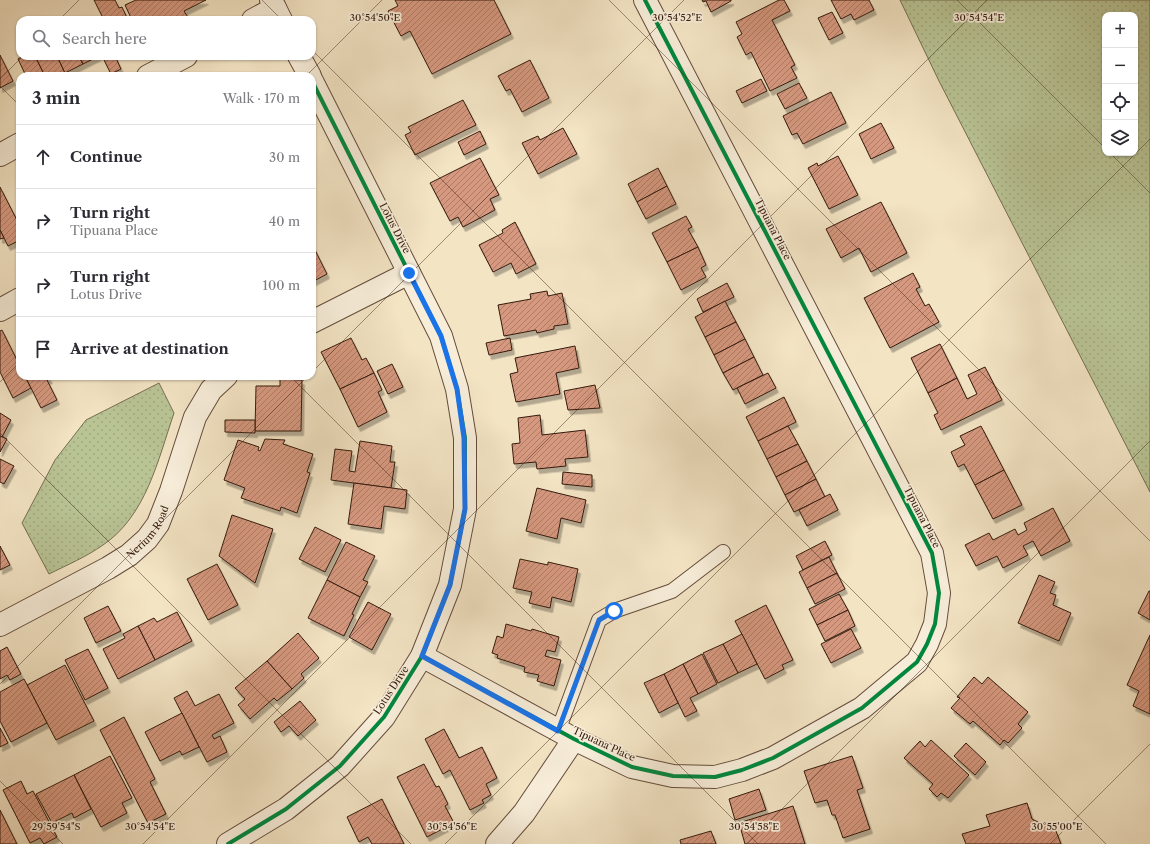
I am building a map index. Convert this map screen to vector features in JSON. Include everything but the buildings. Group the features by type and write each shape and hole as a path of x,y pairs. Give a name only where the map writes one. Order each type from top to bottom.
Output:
{"street":[{"name":"Tipuana Place","path":"422,656 566,735 632,767 673,776 715,777 742,770 773,758 862,708 917,662 927,644 935,624 939,593 932,553 645,0"},
{"path":"262,16 276,9"},
{"path":"156,72 178,60"},
{"path":"302,60 308,72"},
{"name":"Lotus Drive","path":"228,844 286,808 340,766 384,717 422,656 450,585 465,509 464,438 457,389 441,336 316,89"},
{"path":"0,155 16,146"},
{"path":"316,320 409,273"},
{"path":"0,310 16,301"},
{"name":"Nerium Road","path":"0,625 108,568 129,555 147,539 158,524 171,491 195,417 211,390 222,380"},
{"path":"497,844 524,813 566,735"}],"lane":[{"path":"566,735 599,620 614,611 672,591 723,552"}],"green space":[{"path":"900,0 1150,0 1150,492 939,81"},
{"path":"159,383 174,413 156,468 140,503 130,519 118,533 103,545 49,574 22,523 55,460 86,420"}],"cycle path":[{"path":"422,656 574,739 632,767 673,776 715,777 742,770 773,758 862,708 917,662 927,644 935,624 939,593 932,553 645,0"},
{"path":"228,844 286,809 340,766 384,717 422,656 450,585 465,509 465,438 457,389 441,336 316,89"}],"route":[{"path":"409,273 441,336 457,389 464,438 465,509 450,585 422,656 558,731 599,620 614,611"}]}
